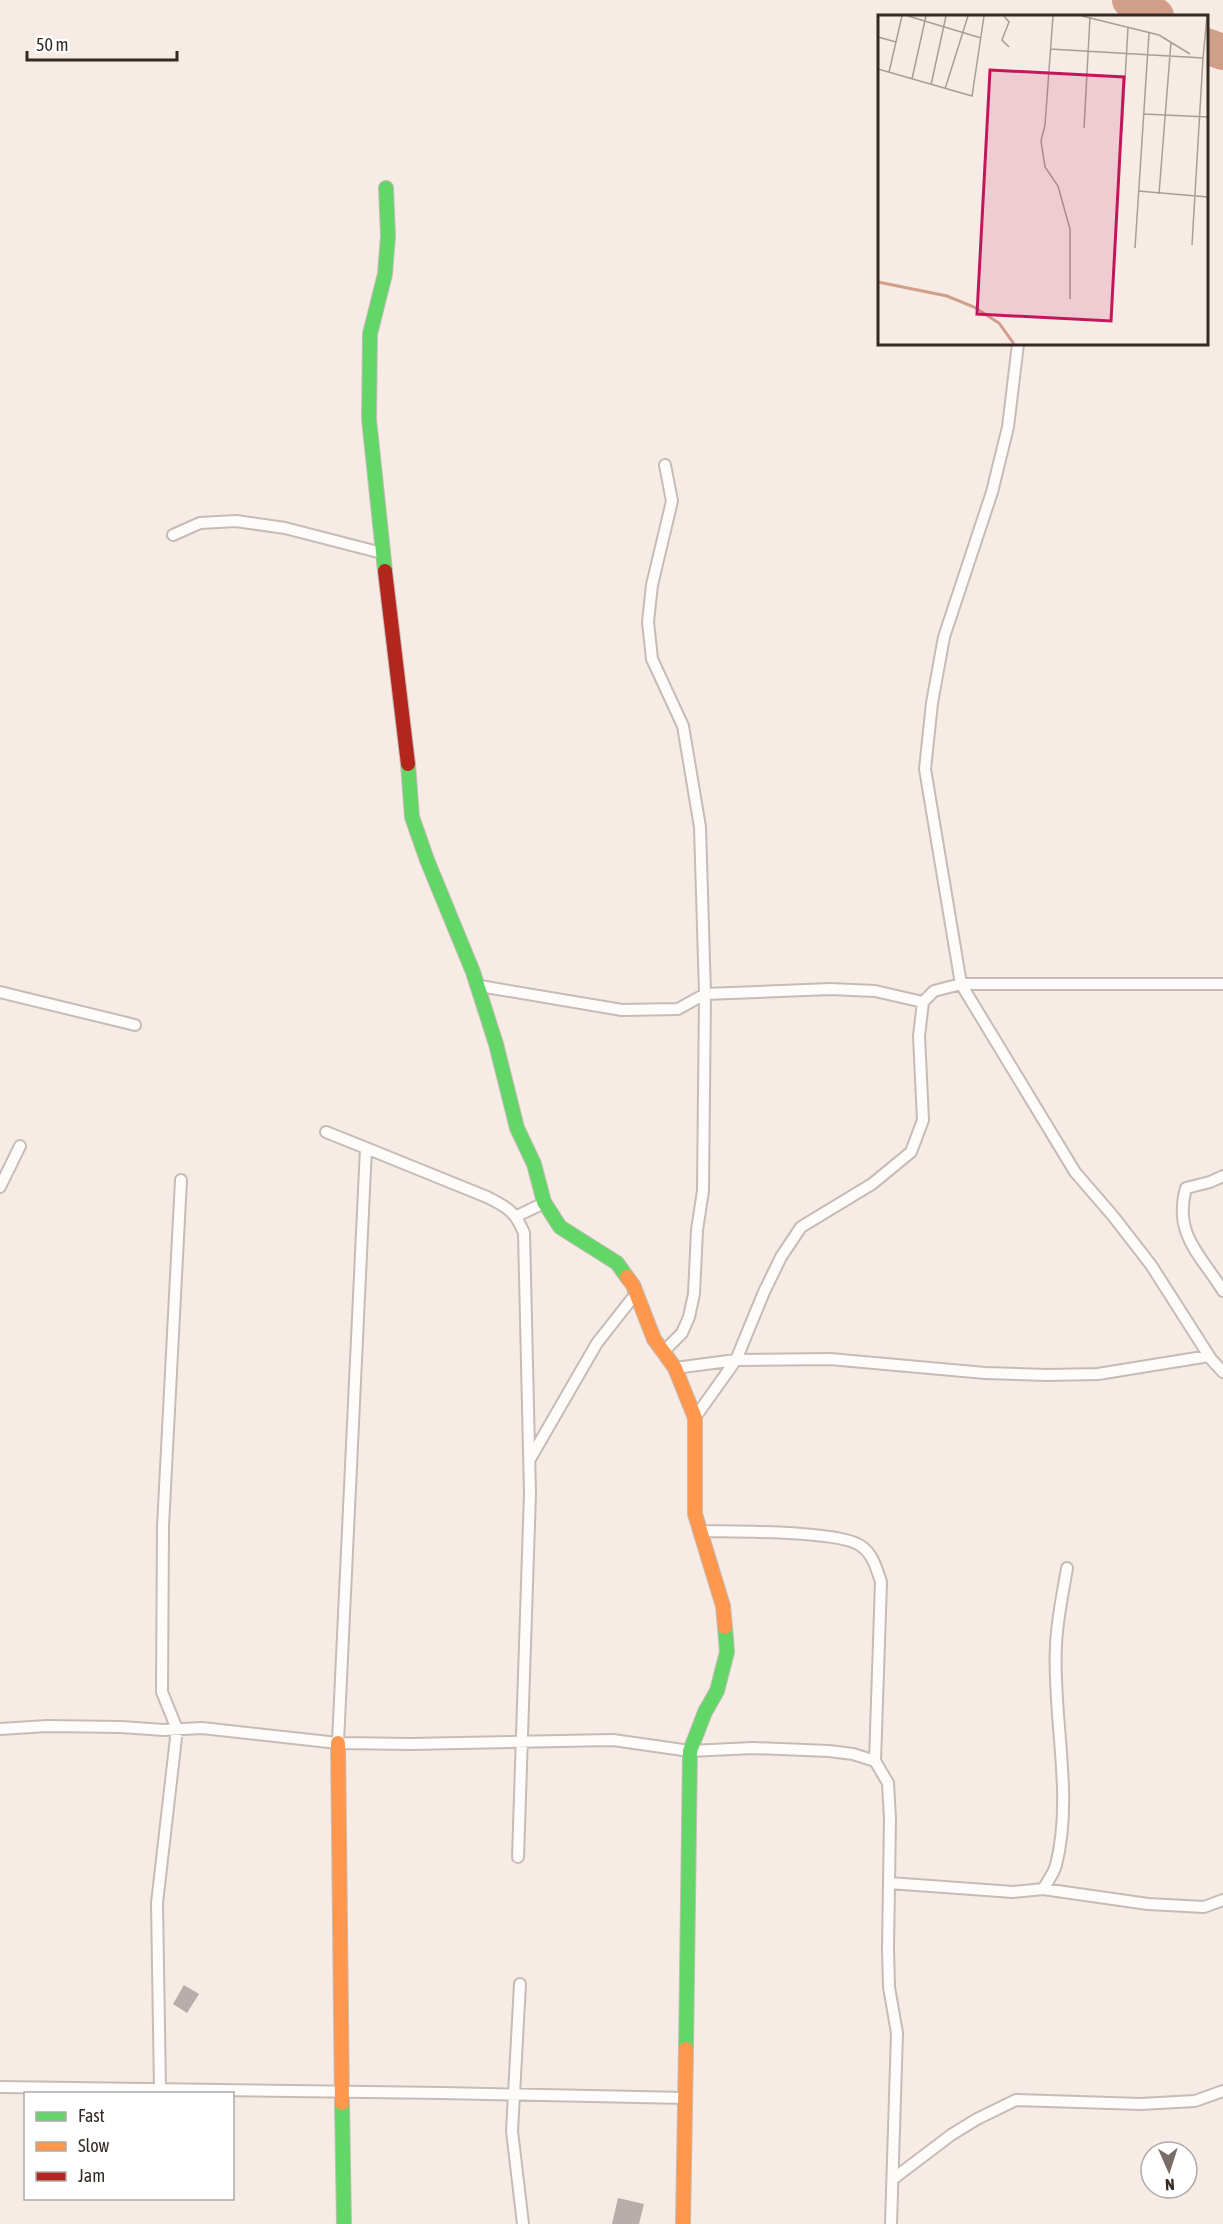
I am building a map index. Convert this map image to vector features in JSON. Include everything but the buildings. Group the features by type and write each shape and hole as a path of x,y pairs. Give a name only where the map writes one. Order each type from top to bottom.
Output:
{"street":[{"path":"386,188 388,236 386,274 370,334 368,371 372,460 405,733 412,817 477,986 509,1091 517,1128 534,1164 544,1202 560,1227 617,1263 633,1285 654,1339 675,1368 695,1418 695,1514 723,1606 727,1652 717,1691 705,1712 690,1751 683,2224"},
{"path":"338,1743 344,2224"}],"lane":[{"path":"1018,345 1008,428 992,492 944,637 932,703 925,769 961,984 1076,1172 1151,1265 1209,1356 1223,1372"},
{"path":"663,1351 682,1333 689,1317 694,1294 697,1230 703,1191 705,994 698,818 683,726 652,659 648,622 652,585 672,501 665,465"},
{"path":"173,535 200,523 236,521 285,528 383,554"},
{"path":"695,1418 736,1360 781,1257 801,1227 872,1184 911,1152 923,1120 919,1036 922,1002 933,991 961,984 1223,984"},
{"path":"477,986 622,1010 678,1009 705,994 830,989 875,991 922,1002"},
{"path":"0,992 135,1025"},
{"path":"327,1132 505,1206 517,1216 524,1233 530,1492 518,1857"},
{"path":"0,1187 20,1146"},
{"path":"338,1743 366,1148"},
{"path":"1223,1176 1210,1182 1185,1188 1181,1205 1184,1225 1195,1254 1212,1274 1223,1292"},
{"path":"160,2089 157,1903 177,1729 162,1692 163,1526 181,1180"},
{"path":"517,1216 544,1202"},
{"path":"529,1460 597,1343 636,1293"},
{"path":"675,1368 736,1360 830,1359 985,1373 1098,1374 1209,1356"},
{"path":"701,1531 836,1536 861,1546 874,1561 881,1582 875,1761 888,1784 890,1819 889,1987 897,2032 891,2224"},
{"path":"1044,1889 1056,1866 1061,1830 1063,1776 1059,1736 1056,1645 1067,1568"},
{"path":"0,1729 47,1726 202,1728 338,1743 613,1740 690,1751 753,1748 808,1750 853,1754 875,1761"},
{"path":"889,1883 1014,1892 1044,1889 1148,1904 1204,1907 1223,1900"},
{"path":"520,1983 512,2131 523,2224"},
{"path":"0,2087 685,2098"},
{"path":"892,2179 951,2135 1016,2100 1141,2104 1195,2101 1223,2091"}],"waterway":[{"path":"1130,0 1154,15"},
{"path":"1208,47 1223,52"}],"traffic: fast":[{"path":"385,571 369,419 370,334 385,274 388,236 386,188"},
{"path":"408,764 412,817 473,972 496,1044 517,1128 534,1164 544,1202 560,1227 617,1263 627,1277"},
{"path":"686,2049 690,1751 705,1712 717,1691 727,1652 725,1627"},
{"path":"342,2103 344,2224"}],"traffic: slow":[{"path":"627,1277 633,1285 654,1339 675,1368 695,1418 695,1514 723,1606 725,1627"},
{"path":"338,1743 342,2103"},
{"path":"683,2224 686,2049"}],"traffic: jam":[{"path":"385,571 408,764"}]}
